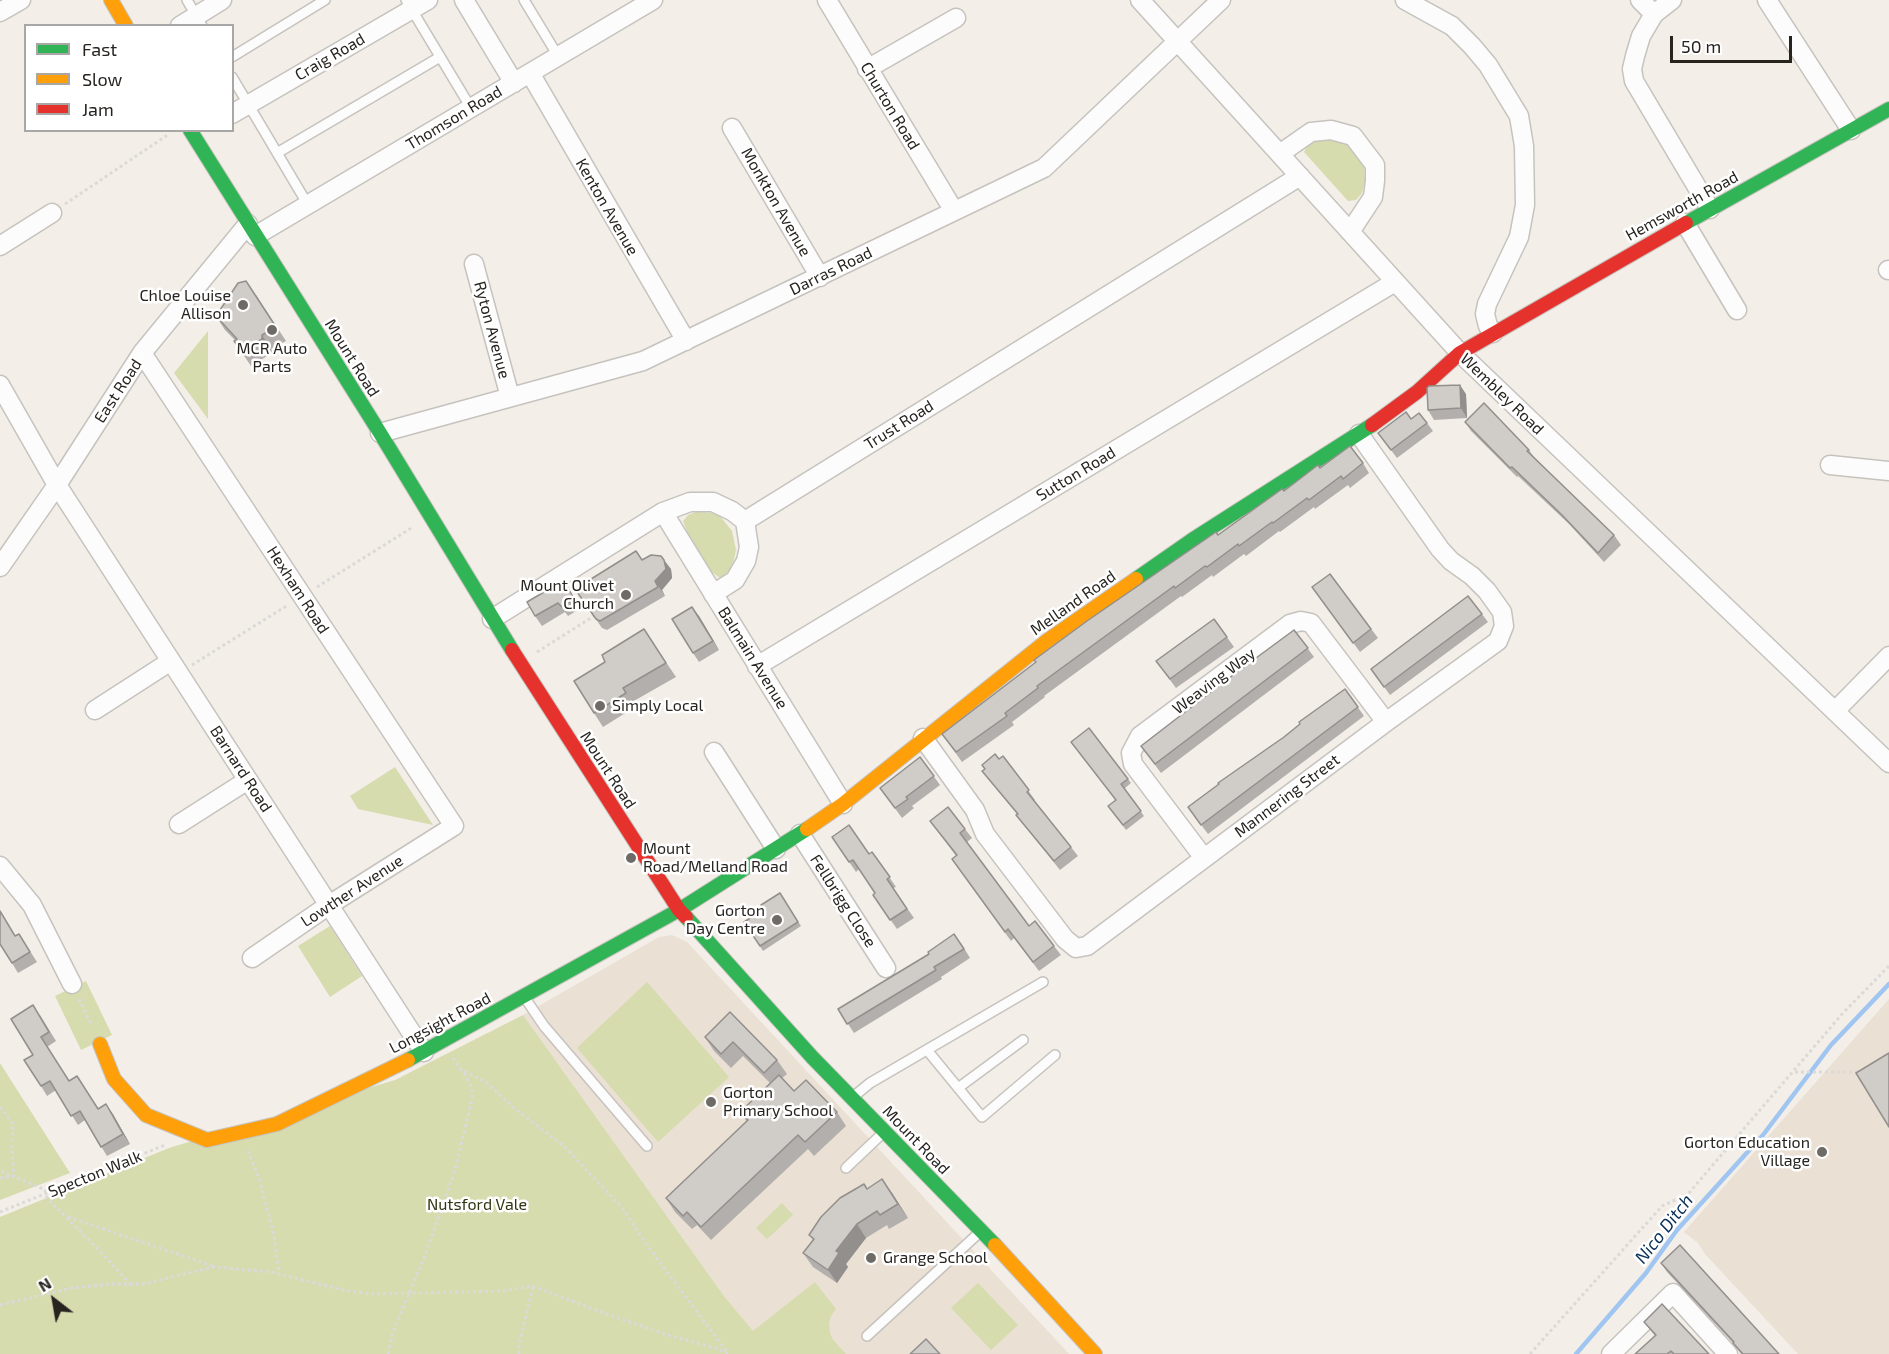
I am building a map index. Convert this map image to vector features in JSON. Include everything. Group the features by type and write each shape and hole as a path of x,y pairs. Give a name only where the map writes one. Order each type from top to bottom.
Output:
{"street":[{"path":"0,12 21,0"},
{"path":"111,0 125,24"},
{"path":"199,21 222,0"},
{"name":"Kenton Avenue","path":"464,0 522,78 686,341"},
{"name":"Thomson Road","path":"251,230 308,205 653,0"},
{"name":"Churton Road","path":"827,0 954,211"},
{"name":"Wembley Road","path":"1140,0 1460,353 1889,763"},
{"name":"Darras Road","path":"380,433 643,362 1044,168 1221,0"},
{"path":"1405,0 1452,26 1472,46 1488,64 1519,116 1524,146 1525,205 1519,237 1486,303 1485,314 1488,326 1493,333"},
{"path":"1640,0 1654,14"},
{"path":"1672,0 1654,14 1641,36 1632,69 1634,81 1710,209"},
{"path":"1767,0 1851,130"},
{"name":"Craig Road","path":"234,113 415,3"},
{"path":"867,69 956,18"},
{"name":"Hemsworth Road","path":"1493,333 1889,109"},
{"name":"Monkton Avenue","path":"732,128 820,277"},
{"path":"1281,153 1311,132 1331,130 1353,136 1375,165 1375,181 1373,197 1350,232"},
{"name":"Mount Road","path":"196,133 251,230 380,433 492,619 679,910 765,1007 981,1230 1095,1354"},
{"name":"Trust Road","path":"745,521 1300,176"},
{"path":"0,246 51,213"},
{"path":"1685,223 1737,310"},
{"name":"East Road","path":"0,567 57,486 142,353 251,230"},
{"name":"Ryton Avenue","path":"474,264 510,397"},
{"name":"Sutton Road","path":"757,666 1395,282"},
{"name":"Melland Road","path":"679,910 800,834 843,804 1048,640 1192,540 1359,435 1417,392 1460,353 1493,333"},
{"name":"Hexham Road","path":"142,353 453,826"},
{"name":"Barnard Road","path":"0,385 57,486 424,1052"},
{"name":"Mannering Street","path":"923,738 975,810 985,834 1065,939 1076,948 1087,946 1498,641 1504,626 1502,612 1487,591 1440,549 1359,435"},
{"path":"1830,465 1889,471"},
{"path":"492,619 663,512 690,502 713,502 732,511 745,521 749,547 746,561 735,580 713,594"},
{"name":"Balmain Avenue","path":"663,512 843,804"},
{"name":"Weaving Way","path":"1204,858 1133,764 1131,753 1140,736 1231,668 1290,624 1301,621 1311,623 1386,722"},
{"path":"1834,711 1889,656"},
{"path":"95,710 171,661"},
{"path":"714,752 776,849"},
{"path":"179,824 248,780"},
{"name":"Lowther Avenue","path":"252,958 329,905 453,826"},
{"name":"Fellbrigg Close","path":"800,834 886,968"},
{"path":"0,866 32,905 72,984"},
{"name":"Longsight Road","path":"189,1134 207,1140 277,1124 424,1052 679,910"},
{"path":"100,1044 114,1079 146,1115 189,1134"},
{"path":"1611,1354 1673,1293 1728,1354"}],"lane":[{"path":"186,0 199,21"},
{"path":"234,56 325,0"},
{"path":"538,0 526,3 558,56"},
{"path":"415,3 440,57 471,108"},
{"path":"277,153 440,57"},
{"path":"234,80 308,205"},
{"path":"852,1098 870,1083 1043,982"},
{"path":"524,996 551,1034 647,1146"},
{"path":"958,1088 1023,1041"},
{"path":"927,1050 982,1117 1055,1055"},
{"path":"846,1168 884,1132"},
{"path":"867,1336 981,1230"}],"path":[{"path":"51,213 171,132"},
{"path":"520,663 594,616"},
{"path":"1530,1354 1662,1206 1688,1194 1795,1072 1843,1013 1889,966"},
{"path":"72,984 100,1044"},
{"path":"388,1354 393,1332 431,1238 455,1170 473,1095 470,1083 441,1042"},
{"path":"460,1069 486,1082 514,1108 564,1146 623,1209 728,1354"},
{"path":"1795,1072 1866,1072"},
{"path":"0,1107 13,1124 14,1176"},
{"path":"241,1132 258,1175 274,1234 279,1274"},
{"name":"Specton Walk","path":"0,1212 189,1134"},
{"path":"0,1171 45,1190 47,1198 130,1284"},
{"path":"0,1178 14,1176"},
{"path":"66,1216 214,1267 279,1274 343,1290 370,1294 409,1294 501,1291 533,1286 606,1314 728,1354"},
{"path":"0,1305 72,1288 154,1281 214,1267"},
{"path":"519,1354 533,1286"}],"shaded area":[{"name":"Gorton Primary School","path":"672,935 687,942 1069,1354 771,1354 724,1296 523,1015 659,937"},
{"name":"Gorton Education Village","path":"1889,999 1889,1354 1798,1354 1705,1254 1698,1243 1684,1232"}],"green space":[{"path":"1327,136 1345,140 1364,162 1365,182 1362,193 1356,200 1348,201 1304,152 1308,145"},
{"path":"208,331 208,419 174,373"},
{"path":"696,512 713,513 720,516 732,531 736,550 734,560 729,571 720,578 708,569 689,537 683,521 688,515"},
{"path":"395,767 433,825 358,809 350,796"},
{"path":"330,926 362,976 330,997 298,946"},
{"path":"86,981 112,1035 81,1050 55,996"},
{"path":"647,982 729,1077 658,1142 577,1048"},
{"name":"Nutsford Vale","path":"523,1015 724,1296 753,1331 815,1282 836,1309 829,1324 830,1333 833,1340 846,1354 0,1354 0,1217 169,1148 395,1080"},
{"path":"0,1063 70,1173 0,1200"},
{"path":"782,1203 793,1215 767,1239 756,1228"},
{"path":"978,1283 1018,1325 991,1350 951,1308"}],"building":[{"path":"246,281 276,327 262,335 262,339 242,352 234,341 237,339 216,316 238,283"},
{"path":"1460,385 1461,408 1428,410 1427,388 1429,386"},
{"path":"1484,403 1529,450 1527,451 1614,535 1598,553 1562,515 1512,467 1510,468 1465,422"},
{"path":"1406,412 1411,419 1419,413 1427,423 1391,450 1378,433"},
{"path":"1350,446 1363,463 1343,479 1341,476 1309,500 1307,498 1239,546 1238,544 1175,588 1174,586 1037,686 1038,688 1005,713 1007,716 956,752 942,734 1036,662 1034,660 1087,621 1216,532 1218,535 1282,489 1284,491 1318,465 1320,468"},
{"name":"Mount Olivet Church","path":"636,551 642,560 651,555 661,556 664,560 666,569 655,581 658,587 600,621 596,619 575,589"},
{"path":"1330,574 1371,629 1353,643 1312,587"},
{"path":"556,585 560,592 568,588 574,599 562,607 558,603 535,616 527,602"},
{"path":"1468,596 1482,614 1384,687 1371,669"},
{"path":"692,607 713,641 693,653 672,619"},
{"path":"1214,619 1227,637 1170,679 1156,661"},
{"path":"644,629 666,663 623,688 626,693 594,713 574,681 605,662 602,655"},
{"path":"1294,630 1308,648 1155,764 1141,746"},
{"path":"1345,689 1358,707 1201,825 1188,807"},
{"path":"1089,728 1128,779 1121,784 1141,811 1123,825 1108,806 1116,800 1071,742"},
{"path":"995,754 999,759 1003,756 1029,790 1027,792 1071,847 1054,861 982,771 985,769 982,765"},
{"path":"920,757 934,776 895,808 880,788"},
{"path":"948,807 965,829 960,833 1029,926 1035,921 1054,946 1033,962 1008,929 1005,932 952,859 957,855 930,821"},
{"path":"849,825 869,854 872,852 890,877 887,879 907,909 890,920 853,860 849,862 832,837"},
{"name":"Gorton Day Centre","path":"780,893 798,922 760,946 744,922 763,910 761,905"},
{"path":"0,911 15,936 19,934 30,952 12,963 0,944"},
{"path":"954,934 964,949 934,967 936,970 847,1024 838,1009 929,954 928,952"},
{"path":"33,1005 49,1032 41,1037 69,1081 77,1076 98,1109 106,1104 123,1134 101,1147 80,1111 71,1116 50,1081 41,1086 24,1060 33,1055 11,1019"},
{"path":"730,1012 777,1060 764,1073 733,1042 721,1054 705,1037"},
{"path":"1889,1053 1889,1127 1856,1073"},
{"path":"779,1075 794,1091 806,1080 837,1112 805,1142 798,1135 701,1227 687,1212 683,1216 666,1198 748,1120 740,1112"},
{"path":"882,1179 898,1204 880,1215 877,1211 857,1224 836,1251 839,1253 828,1270 803,1253 814,1239 809,1235 821,1217 840,1198 864,1184 867,1189"},
{"path":"1680,1245 1779,1354 1743,1354 1733,1343 1661,1263"},
{"path":"1662,1304 1709,1354 1674,1354 1671,1351 1667,1354 1635,1354 1656,1335 1644,1322"},
{"path":"926,1339 940,1354 910,1354"}],"waterway":[{"name":"Nico Ditch","path":"1576,1354 1646,1273 1677,1230 1763,1135 1831,1045 1889,984"}],"traffic: fast":[{"path":"1686,223 1889,109"},
{"path":"191,132 380,433 512,650"},
{"path":"1136,579 1192,540 1372,425"},
{"path":"408,1060 679,910 807,829"},
{"path":"686,917 812,1057 995,1245"}],"traffic: slow":[{"path":"111,0 125,24"},
{"path":"807,829 843,804 1048,640 1136,579"},
{"path":"100,1044 114,1079 146,1115 207,1140 277,1124 408,1060"},
{"path":"995,1245 1095,1354"}],"traffic: jam":[{"path":"1372,425 1417,392 1460,353 1686,223"},
{"path":"512,650 679,910 686,917"}],"place":[{"name":"Chloe Louise Allison","path":"243,305"},
{"name":"MCR Auto Parts","path":"272,330"},
{"name":"Mount Olivet Church","path":"626,595"},
{"name":"Simply Local","path":"600,706"},
{"name":"Mount Road/Melland Road","path":"631,858"},
{"name":"Gorton Day Centre","path":"777,920"},
{"name":"Gorton Primary School","path":"711,1102"},
{"name":"Gorton Education Village","path":"1822,1152"},
{"name":"Grange School","path":"871,1258"}]}
